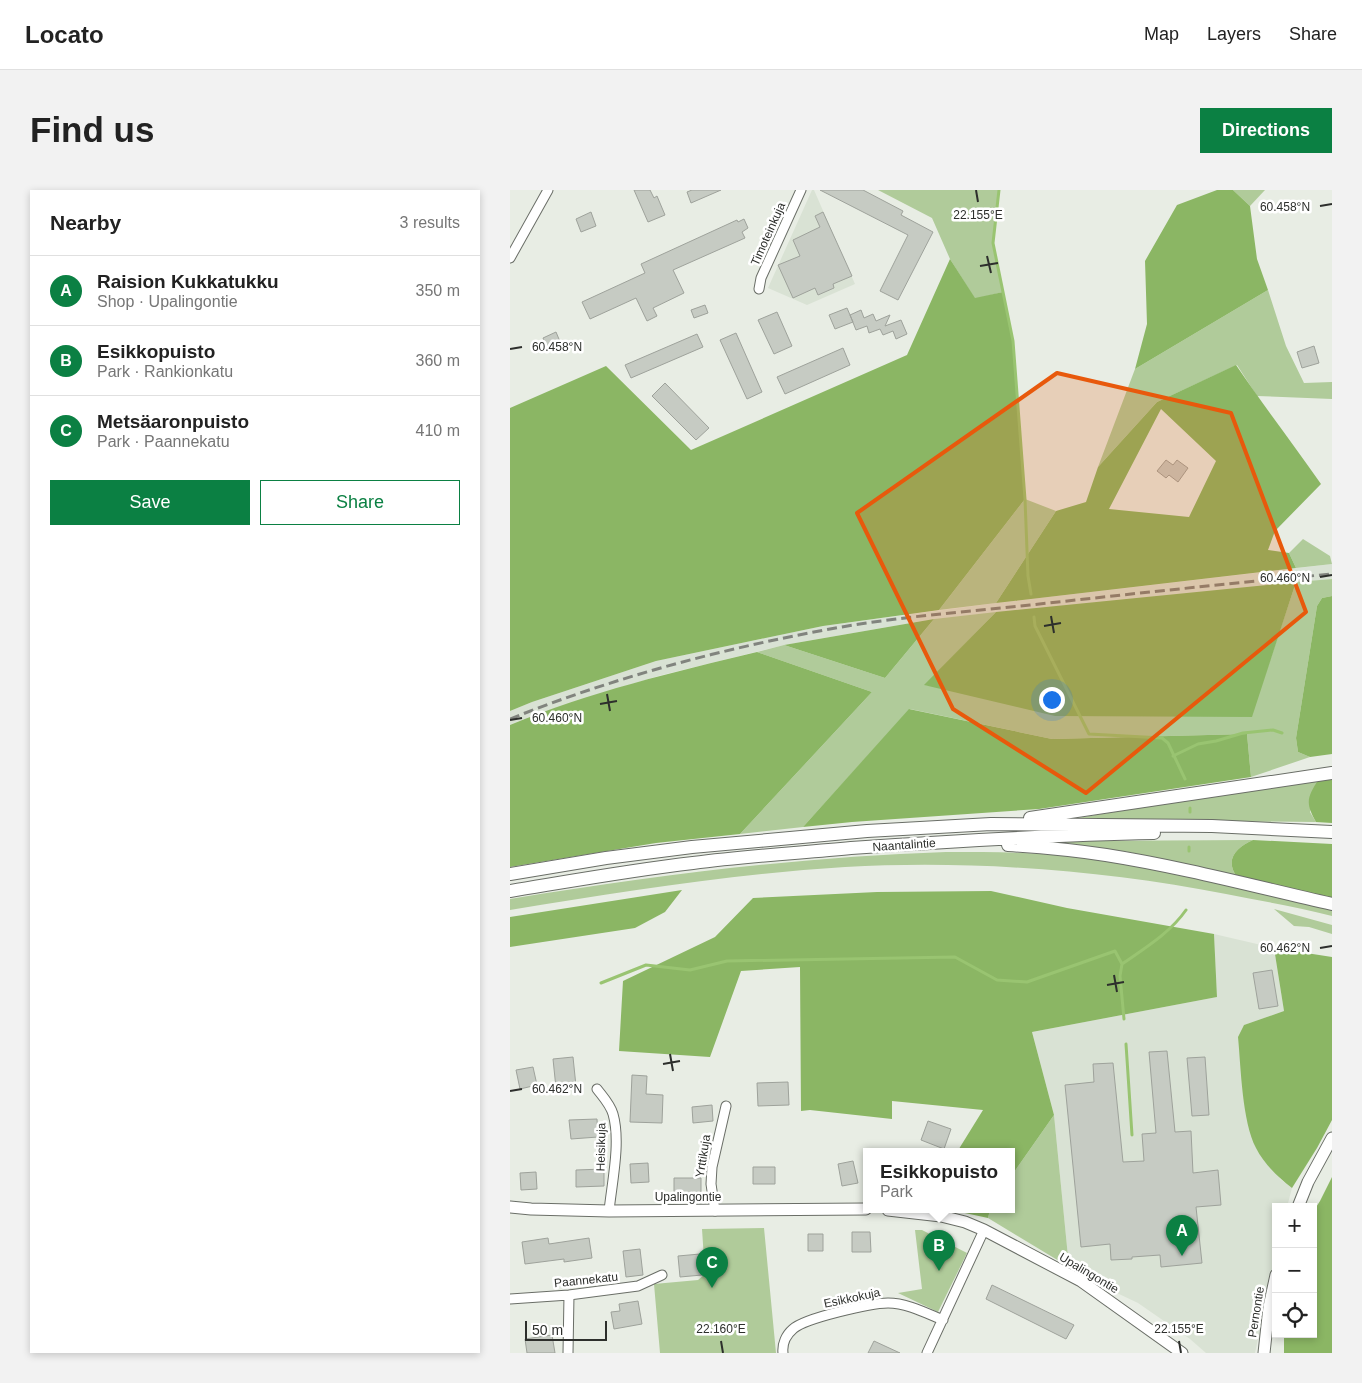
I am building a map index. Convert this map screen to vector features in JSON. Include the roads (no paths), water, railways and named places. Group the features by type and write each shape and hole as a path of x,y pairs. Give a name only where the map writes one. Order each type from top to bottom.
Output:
{"main road":[{"path":"991,824 1332,773"},
{"name":"Naantalintie","path":"510,874 606,858 692,847 858,832 991,824 1192,825 1332,832"},
{"name":"Naantalintie","path":"510,891 695,862 780,854 955,841 1102,834 1301,831"},
{"path":"955,841 1056,848 1106,855 1236,881 1332,904"}],"street":[{"path":"510,258 548,190"},
{"name":"Timoteinkuja","path":"759,288 761,278 801,190"},
{"name":"Heisikuja","path":"596,1089 607,1102 613,1115 616,1131 610,1210"},
{"name":"Yrttikuja","path":"715,1211 711,1184 712,1167 726,1106"},
{"path":"1300,1203 1308,1182 1332,1138"},
{"name":"Upalingontie","path":"510,1207 531,1209 715,1211 863,1209"},
{"name":"Upalingontie","path":"914,1213 941,1216 965,1222 984,1230 1081,1282 1182,1353"},
{"path":"927,1353 984,1230"},
{"name":"Paannekatu","path":"510,1298 569,1295 638,1286 662,1275"},
{"name":"Pernontie","path":"1264,1353 1272,1293"},
{"path":"568,1353 569,1295"},
{"name":"Esikkokuja","path":"783,1353 786,1338 792,1329 803,1322 872,1304 899,1304 943,1320"}],"waterway":[{"path":"999,190 993,243 1013,341 1025,499 1028,576 1031,594"},
{"path":"1034,617 1035,626 1089,734 1162,738 1168,743 1185,779"},
{"path":"1173,756 1198,744 1243,733 1273,730 1282,733"},
{"path":"601,983 646,965 690,970 727,961 955,957 997,980 1027,982 1115,951 1122,964 1165,933 1186,910"},
{"path":"1122,964 1120,976 1124,1019"},
{"path":"1126,1044 1132,1135"}],"railway":[{"path":"510,719 588,690 667,666 708,655 830,629 930,615 1332,574"}],"place":[{"name":"Raision Kukkatukku","path":"1182,1256"},
{"name":"Esikkopuisto","path":"939,1271"},
{"name":"Metsäaronpuisto","path":"712,1288"}]}
